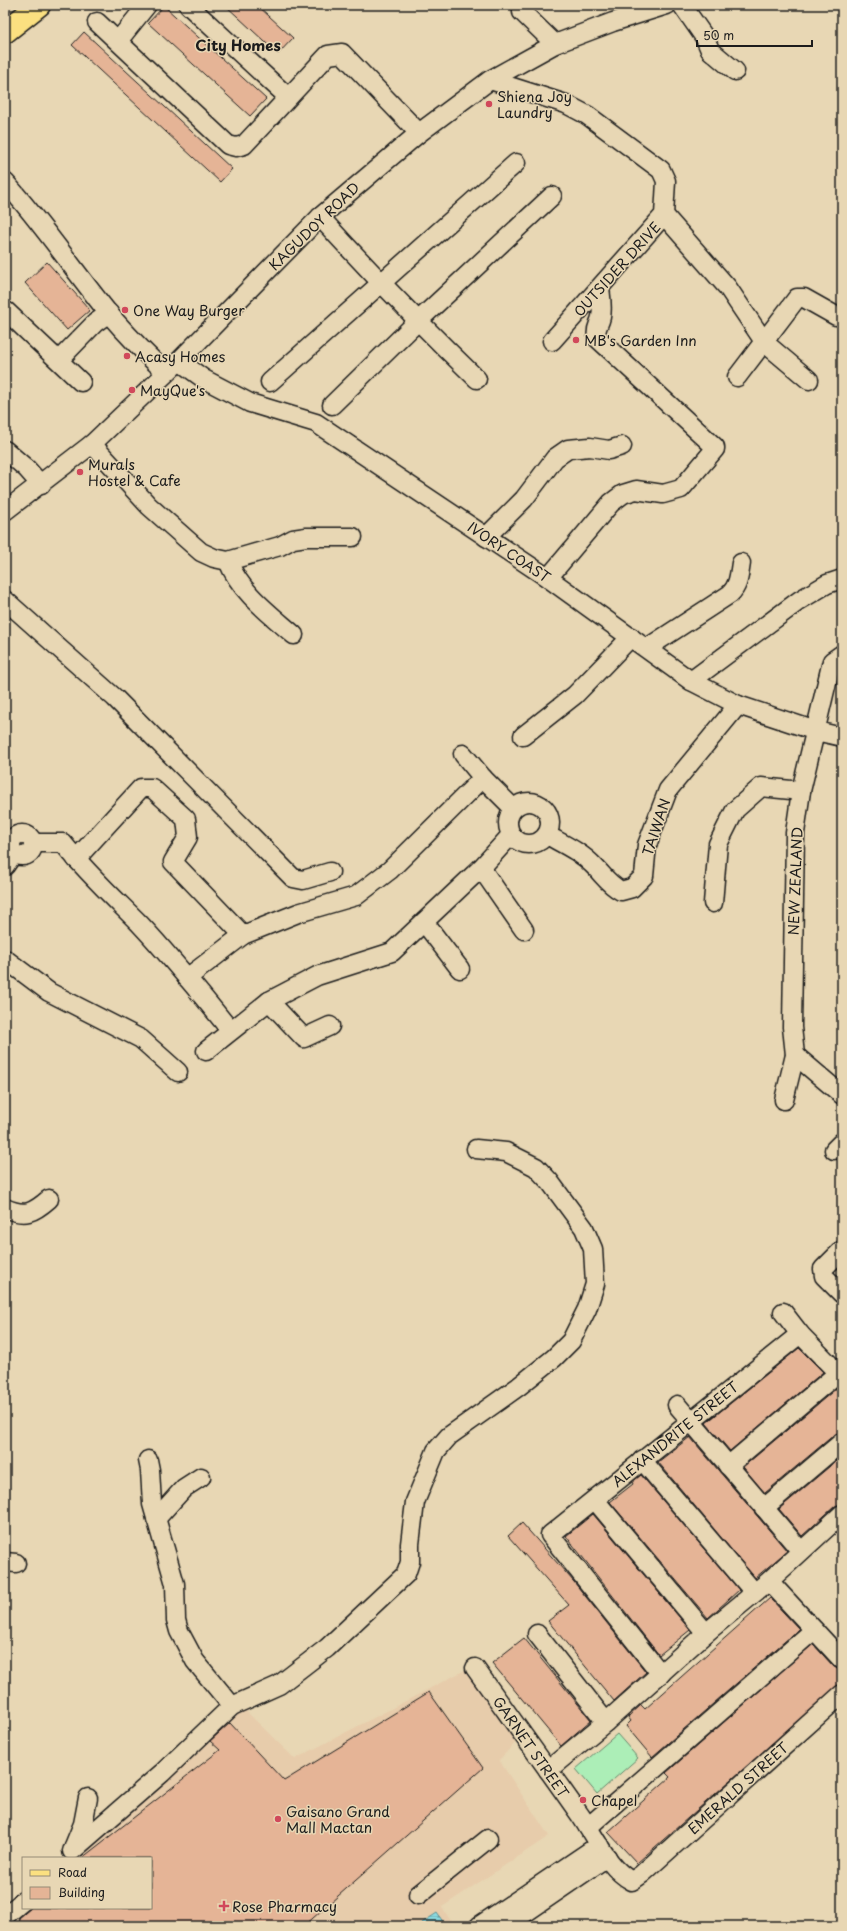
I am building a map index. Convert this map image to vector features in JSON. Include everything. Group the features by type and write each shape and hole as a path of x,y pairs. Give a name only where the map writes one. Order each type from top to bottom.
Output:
{"main road":[{"path":"5,32 40,5"}],"street":[{"path":"118,41 147,5"},
{"path":"188,5 288,97"},
{"path":"522,5 522,12 555,44"},
{"name":"KAGUDOY ROAD","path":"5,511 92,444 165,372 179,361 320,217 419,133 490,80 555,44 613,22 667,5"},
{"path":"682,5 706,38 710,50 735,71"},
{"path":"97,22 228,145 236,147 244,145 328,55 342,53 419,133"},
{"name":"OUTSIDER DRIVE","path":"490,80 566,104 587,114 661,170 666,181 664,215 552,341"},
{"path":"270,382 516,164"},
{"path":"5,182 28,207 109,313 131,339 165,372"},
{"path":"332,405 417,322 552,196"},
{"path":"664,215 728,288 765,343 809,380"},
{"path":"320,217 383,283 417,322 477,379"},
{"path":"548,578 611,503 623,494 636,490 662,494 681,489 715,449 715,447 597,338 596,329 601,318 602,304 600,288"},
{"path":"737,377 765,343 797,298 804,298 836,316"},
{"path":"6,311 81,382"},
{"path":"59,360 95,323 109,313"},
{"name":"IVORY COAST","path":"179,361 204,379 250,403 316,423 548,578 691,681 738,704 816,731 842,737"},
{"path":"92,444 149,506 201,552 214,558 228,561 280,546 293,539 314,536 353,537"},
{"path":"486,537 524,499 555,458 568,449 590,447 608,450 622,446"},
{"path":"5,450 28,469 40,485"},
{"path":"228,561 233,574 259,604 294,634"},
{"path":"647,648 730,594 736,587 741,563"},
{"path":"691,681 800,600 827,584 842,579"},
{"path":"5,600 115,698 291,877 294,879 303,880 330,872"},
{"path":"523,736 575,695 631,637"},
{"name":"NEW ZEALAND","path":"795,1055 792,1028 795,833 802,790 832,661 842,654"},
{"name":"TAIWAN","path":"547,835 581,854 594,866 610,885 621,891 632,888 644,876 647,845 668,790 738,704"},
{"path":"463,754 483,778 513,808"},
{"path":"188,978 243,935 298,913 356,896 390,870 483,778"},
{"path":"713,903 718,844 735,810 760,787 802,790"},
{"path":"76,859 141,788 152,788 186,819 188,837 173,862 243,935"},
{"path":"526,802 539,804 548,815 550,829 547,835 542,840 529,845 515,840 508,829 507,821 513,808 526,802"},
{"path":"9,847 18,835 24,834 30,838 33,843 63,843 76,859 140,924 188,978 230,1030"},
{"path":"206,1051 230,1030 269,1001 317,976 392,952 481,868 511,835"},
{"path":"481,868 524,930"},
{"path":"424,922 460,969"},
{"path":"5,959 49,992 140,1039 178,1072"},
{"path":"269,1001 304,1038 330,1026"},
{"path":"784,1100 795,1055 842,1095"},
{"path":"69,1854 162,1773 232,1706 279,1685 327,1648 406,1574 410,1562 410,1544 415,1502 436,1451 449,1436 518,1387 554,1358 571,1341 587,1309 596,1284 594,1249 584,1228 536,1167 506,1152 476,1149"},
{"path":"5,1208 17,1213 26,1213 39,1208 49,1199"},
{"path":"842,1250 823,1269 824,1276 842,1294"},
{"path":"728,1466 840,1375 800,1334 783,1312"},
{"name":"ALEXANDRITE STREET","path":"661,1674 550,1535 596,1500 689,1421 800,1334"},
{"path":"677,1405 800,1550"},
{"path":"764,1508 842,1442"},
{"path":"148,1460 152,1504 175,1584 176,1620 179,1631 195,1661 232,1706"},
{"path":"642,1460 754,1592"},
{"path":"156,1519 184,1488 201,1477"},
{"path":"596,1500 706,1633"},
{"path":"548,1770 606,1722 706,1633 768,1581 800,1550 842,1514"},
{"path":"768,1581 842,1660"},
{"path":"588,1827 814,1630"},
{"path":"537,1634 606,1722"},
{"name":"GARNET STREET","path":"475,1668 588,1827 603,1851 623,1876 632,1880"},
{"name":"EMERALD STREET","path":"632,1880 642,1874 842,1694"},
{"path":"69,1854 83,1824 88,1798"},
{"path":"418,1895 488,1839"},
{"path":"479,1926 603,1851"},
{"path":"506,1926 603,1851"},
{"path":"5,1916 22,1902"}],"shaded area":[{"name":"Gaisano Grand Mall Mactan","path":"467,1669 518,1740 499,1760 549,1836 442,1907 454,1926 5,1926 5,1923 22,1909 152,1909 152,1857 78,1857 243,1708 295,1759"}],"green space":[{"path":"617,1734 638,1758 597,1794 576,1769"}],"water":[{"path":"437,1913 446,1926 417,1926"}],"building":[{"path":"225,5 257,5 293,38 278,54"},
{"path":"164,6 266,99 250,116 148,23"},
{"path":"84,32 232,169 220,182 72,45"},
{"path":"47,262 90,310 67,330 25,283"},
{"path":"799,1348 823,1372 730,1451 706,1423"},
{"path":"838,1387 842,1387 842,1432 835,1434 765,1493 743,1467"},
{"path":"690,1437 787,1551 755,1578 658,1462"},
{"path":"842,1456 842,1504 835,1506 802,1536 779,1509"},
{"path":"641,1475 739,1590 708,1618 610,1502 633,1484 632,1482"},
{"path":"593,1514 690,1630 659,1655 566,1536"},
{"path":"522,1523 574,1582 646,1672 614,1701 548,1621 569,1605 508,1536"},
{"path":"770,1598 799,1629 652,1757 626,1726 631,1721 628,1717 641,1705 645,1709"},
{"path":"524,1638 591,1720 561,1746 492,1663"},
{"path":"813,1644 834,1667 842,1670 842,1682 637,1863 608,1832 670,1777 666,1773"},
{"name":"Gaisano Grand Mall Mactan","path":"429,1692 483,1768 304,1926 21,1926 19,1918 30,1909 152,1909 152,1857 83,1857 220,1750 210,1741 230,1723 284,1781"}],"place":[{"name":"Shiena Joy Laundry","path":"489,104"},
{"name":"One Way Burger","path":"125,310"},
{"name":"MB's Garden Inn","path":"576,340"},
{"name":"Acasy Homes","path":"127,356"},
{"name":"MayQue's","path":"132,390"},
{"name":"Murals Hostel & Cafe","path":"80,472"},
{"name":"Chapel","path":"583,1800"},
{"name":"Gaisano Grand Mall Mactan","path":"278,1819"},
{"name":"Rose Pharmacy","path":"224,1906"}],"district":[{"name":"City Homes","path":"238,44"}]}
